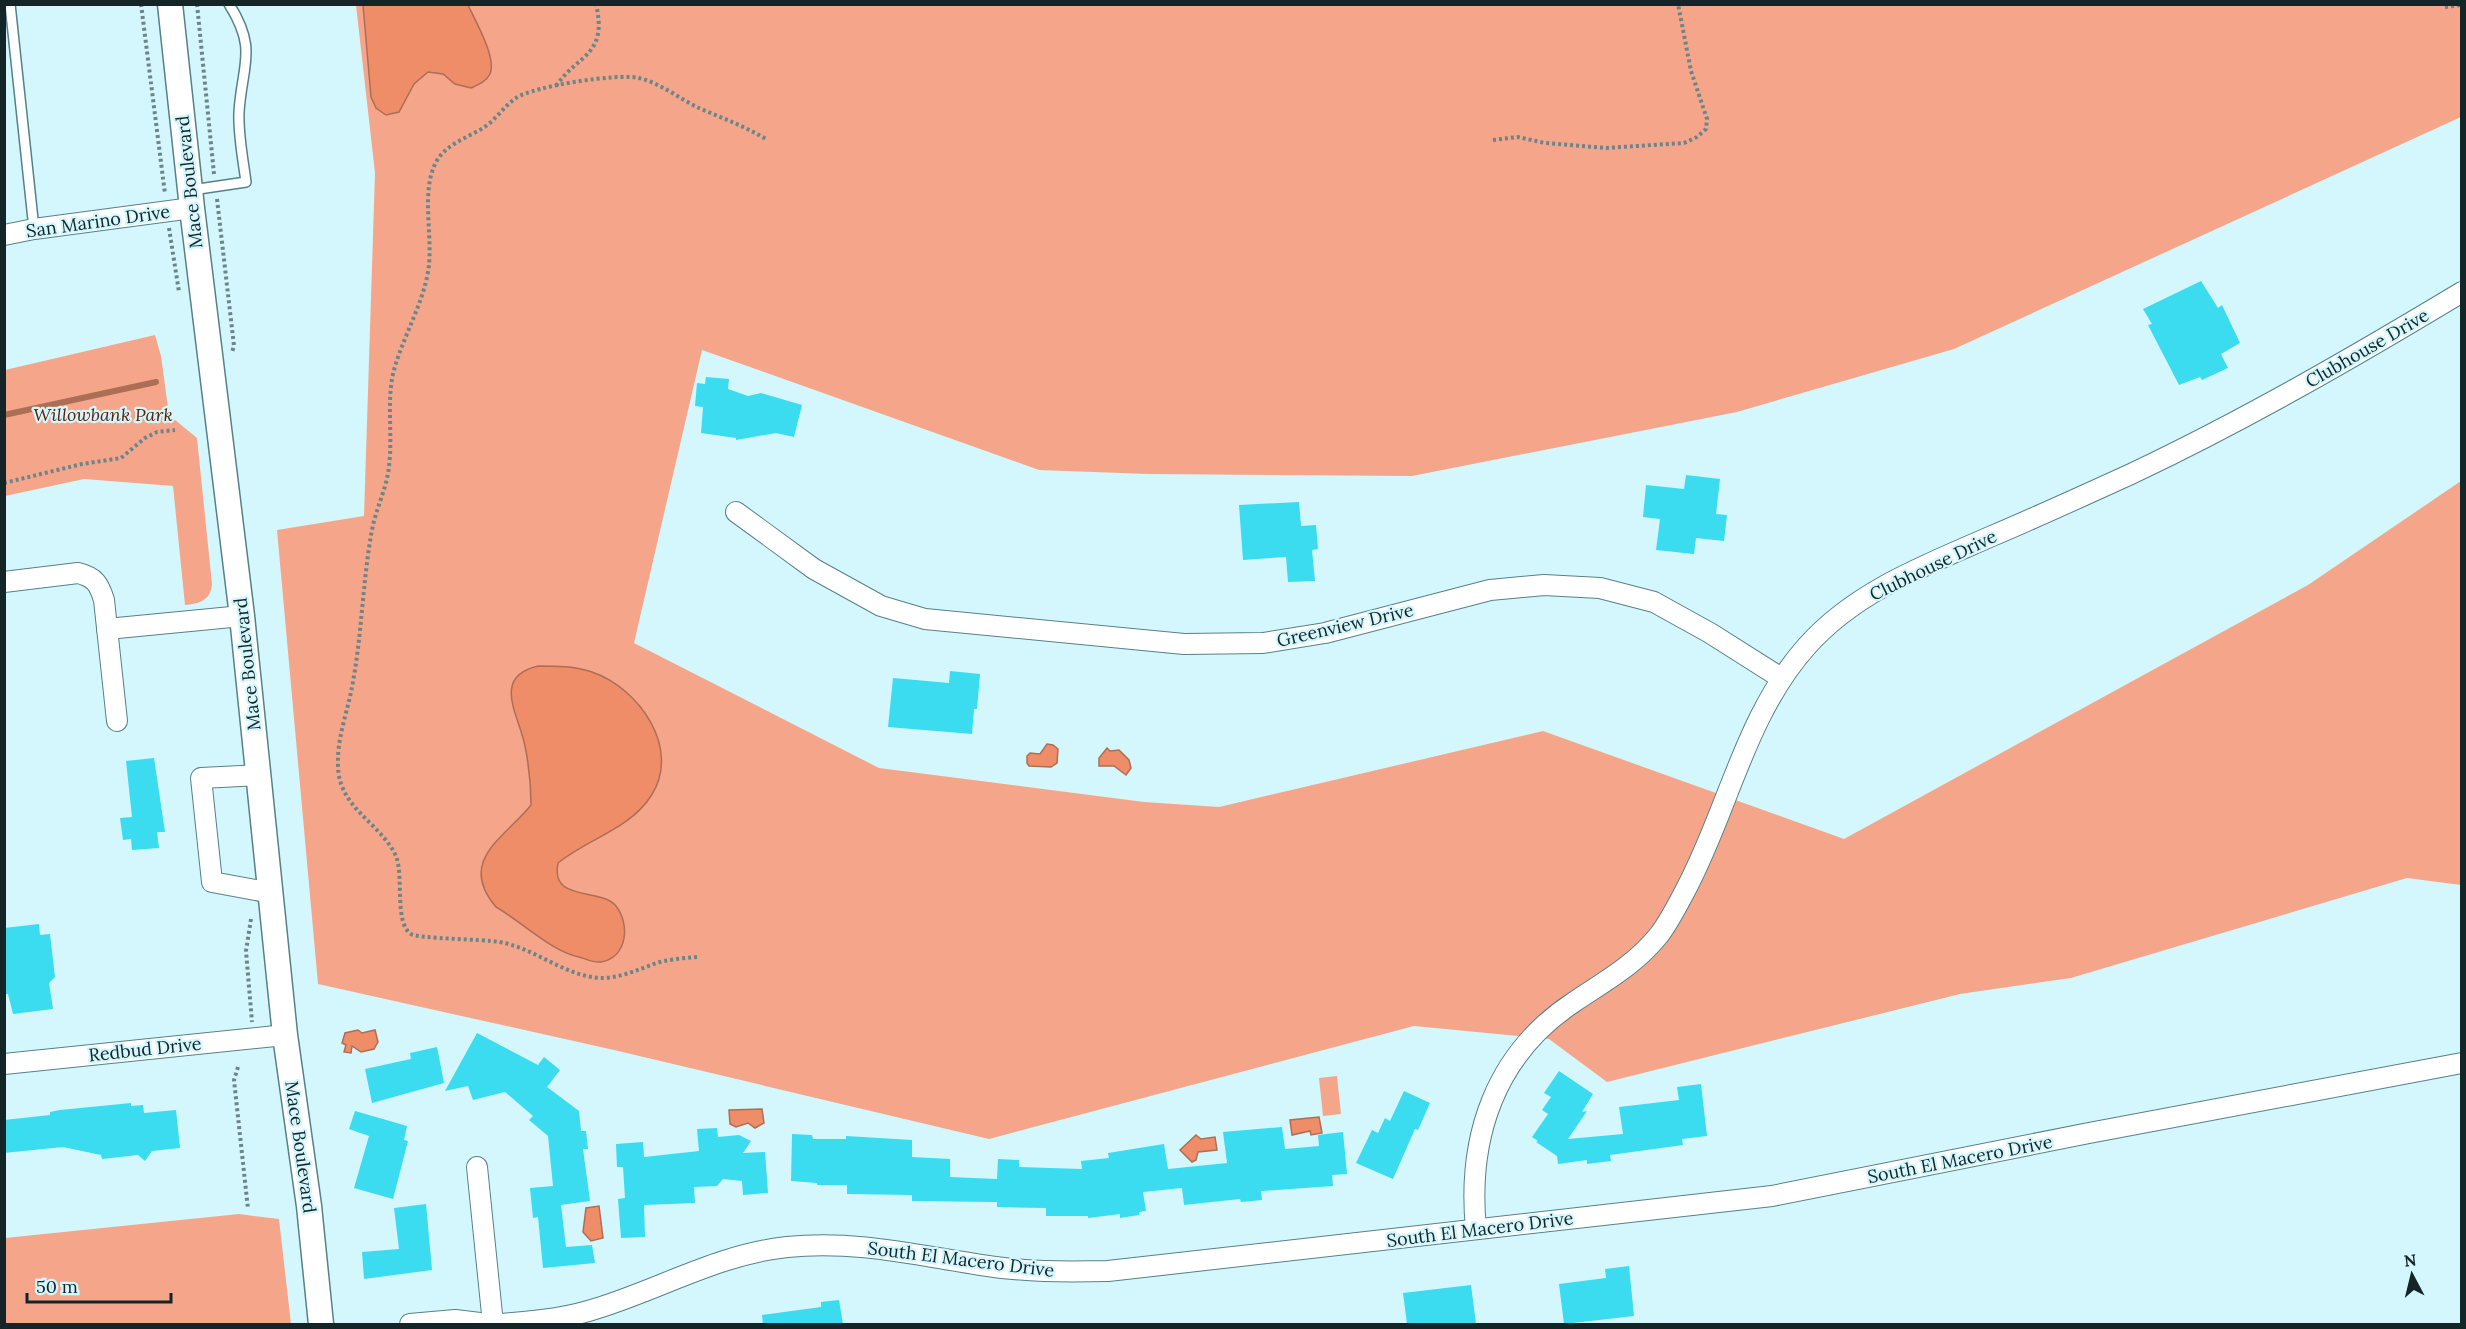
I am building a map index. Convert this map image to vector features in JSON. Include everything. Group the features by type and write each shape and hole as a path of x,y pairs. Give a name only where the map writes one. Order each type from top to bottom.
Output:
{"street":[{"name":"Mace Boulevard","path":"170,4 259,775 262,891 309,1206 321,1324"},
{"name":"San Marino Drive","path":"4,235 167,211 191,199"},
{"name":"Clubhouse Drive","path":"1476,1229 1473,1188 1479,1140 1489,1104 1502,1079 1517,1056 1552,1018 1617,975 1637,958 1659,934 1695,872 1758,719 1781,678 1827,625 1847,609 1893,581 2133,473 2232,424 2336,367 2462,292"},
{"name":"Greenview Drive","path":"736,512 814,570 881,606 925,619 1184,644 1263,643 1325,633 1490,590 1544,585 1600,588 1654,602 1710,633 1781,678"},
{"path":"4,582 78,573 90,576 99,583 104,600 117,721"},
{"path":"107,629 242,616"},
{"path":"259,775 201,778 212,882 262,891"},
{"name":"Redbud Drive","path":"4,1064 285,1035"},
{"name":"South El Macero Drive","path":"500,1324 561,1317 597,1309 723,1260 785,1247 818,1244 861,1246 1019,1270 1097,1272 1772,1196 2077,1135 2462,1063"},
{"path":"477,1167 493,1324"},
{"path":"410,1324 455,1320 488,1324"}],"lane":[{"path":"10,4 34,229"},
{"path":"191,199 246,182 239,113 246,75 246,38 241,22 229,4"}],"path":[{"path":"141,4 170,237"},
{"path":"197,4 213,158"},
{"path":"555,87 563,75 588,56 597,39 599,17 596,4"},
{"path":"1493,140 1518,137 1545,143 1606,148 1684,143 1697,137 1706,129 1707,119 1691,71 1678,4"},
{"path":"2445,7 2462,5"},
{"path":"697,957 659,962 624,976 593,977 569,970 524,948 500,942 445,936 417,936 407,932 403,922 398,860 391,847 363,818 347,797 340,781 338,767 344,716 351,692 371,532 389,466 393,374 428,272 430,183 437,160 459,140 485,127 517,97 579,81 638,77 698,107 738,122 766,139"},
{"path":"4,483 82,464 121,458 145,438 157,432 175,430"},
{"path":"254,1038 246,951 252,910 262,891"},
{"path":"238,1067 234,1080 248,1209"}],"green space":[{"path":"356,5 2461,5 2461,117 1954,349 1737,412 1412,476 1148,474 1039,470 702,350 634,643 879,768 1144,802 1219,807 1543,731 1844,839 2308,585 2461,481 2461,885 2407,878 2071,978 1960,994 1607,1082 1549,1039 1414,1026 989,1139 614,1050 318,984 277,530 364,516 375,173"},
{"name":"Willowbank Park","path":"155,335 161,356 169,415 197,438 212,584 207,597 199,602 185,605 173,486 84,479 5,496 5,370"},
{"path":"1337,1076 1341,1114 1323,1116 1319,1078"},
{"path":"239,1214 279,1219 291,1324 5,1324 5,1238"}],"shaded area":[{"path":"363,5 468,5 488,49 490,74 484,81 471,88 455,84 443,74 428,72 414,84 399,112 386,115 376,108 371,97"},
{"path":"538,666 579,669 609,680 639,706 651,722 658,740 661,759 659,778 651,796 632,817 558,863 558,876 561,884 578,892 609,900 620,913 625,930 621,947 617,954 601,962 590,961 558,949 496,907 485,890 481,876 483,863 489,850 531,805 526,753 514,710 512,688 515,679 524,671"},
{"path":"1047,744 1058,749 1057,763 1051,767 1029,766 1027,756 1030,753 1040,754"},
{"path":"1107,748 1110,751 1119,750 1129,760 1131,768 1126,775 1114,766 1099,766 1099,758"},
{"path":"358,1030 362,1033 375,1030 378,1042 374,1049 361,1052 352,1046 351,1053 344,1052 346,1045 342,1043 345,1033"},
{"path":"762,1109 764,1123 755,1128 748,1123 736,1127 730,1124 729,1110"},
{"path":"1319,1117 1322,1133 1311,1135 1310,1131 1292,1135 1290,1120"},
{"path":"1196,1135 1201,1139 1215,1137 1217,1150 1198,1152 1196,1160 1192,1162 1180,1150"},
{"path":"599,1206 603,1238 591,1241 583,1232 586,1208"}],"building":[{"path":"2201,281 2218,308 2222,305 2240,343 2221,354 2228,368 2202,380 2200,377 2179,385 2148,325 2152,324 2143,309"},
{"path":"706,377 729,379 728,389 748,396 761,393 802,405 794,437 776,433 736,440 736,438 701,433 703,407 695,406 697,383 705,384"},
{"path":"1686,475 1720,479 1716,514 1727,515 1724,541 1696,538 1694,554 1656,550 1660,519 1643,517 1646,485 1684,489"},
{"path":"1299,502 1301,526 1316,525 1318,549 1312,550 1315,581 1288,582 1286,557 1243,560 1239,505"},
{"path":"950,671 980,674 972,734 888,727 893,678 949,683"},
{"path":"154,758 165,832 157,832 159,848 132,850 131,839 123,840 120,818 132,817 126,761"},
{"path":"39,924 40,935 50,934 55,977 49,983 53,1009 13,1014 8,994 4,994 4,928"},
{"path":"477,1033 538,1065 544,1057 560,1070 547,1087 579,1111 581,1131 586,1131 588,1149 583,1149 590,1201 561,1205 566,1247 592,1245 595,1263 543,1268 538,1217 533,1218 530,1188 553,1186 548,1136 529,1120 533,1116 505,1092 473,1100 468,1086 445,1091"},
{"path":"437,1047 444,1083 372,1103 365,1069 411,1059 410,1053"},
{"path":"1559,1071 1593,1094 1582,1112 1587,1111 1568,1139 1623,1134 1619,1107 1679,1100 1677,1087 1701,1084 1707,1136 1682,1139 1683,1145 1610,1155 1611,1161 1587,1164 1587,1160 1558,1164 1557,1156 1532,1137 1548,1114 1542,1110 1551,1097 1544,1093"},
{"path":"1404,1091 1430,1103 1418,1130 1415,1129 1393,1179 1356,1163 1372,1130 1378,1133 1385,1118 1390,1121"},
{"path":"131,1103 131,1106 143,1105 144,1113 176,1110 180,1148 152,1151 145,1161 138,1155 102,1159 101,1155 63,1147 4,1153 4,1120 50,1115 50,1112 60,1110"},
{"path":"355,1111 407,1126 404,1140 408,1141 393,1199 354,1188 369,1136 349,1129"},
{"path":"1282,1127 1285,1149 1319,1146 1318,1135 1343,1132 1347,1174 1332,1175 1333,1186 1261,1191 1262,1200 1241,1202 1240,1199 1184,1205 1182,1188 1143,1192 1146,1211 1139,1212 1139,1215 1120,1218 1120,1214 1088,1218 1088,1216 1046,1216 1046,1208 997,1207 997,1202 912,1201 912,1195 847,1194 847,1185 817,1185 817,1183 791,1181 792,1134 812,1135 813,1139 846,1139 846,1136 912,1140 912,1157 950,1159 950,1177 997,1179 998,1159 1019,1160 1019,1167 1082,1169 1081,1161 1109,1158 1108,1153 1164,1144 1168,1169 1227,1163 1223,1132"},
{"path":"717,1128 718,1137 739,1135 751,1141 743,1153 765,1152 768,1193 743,1195 742,1181 723,1179 717,1186 694,1187 695,1203 644,1205 645,1237 621,1238 618,1199 625,1198 623,1167 617,1167 616,1144 643,1142 644,1157 699,1151 697,1129"},
{"path":"426,1204 432,1270 364,1279 362,1252 399,1249 394,1208"},
{"path":"1629,1266 1634,1316 1564,1324 1559,1284 1606,1278 1605,1269"},
{"path":"1471,1285 1476,1324 1407,1324 1403,1293"},
{"path":"839,1300 843,1324 763,1324 762,1315 821,1307 821,1302"}],"waterway":[{"path":"4,415 156,382"}]}
